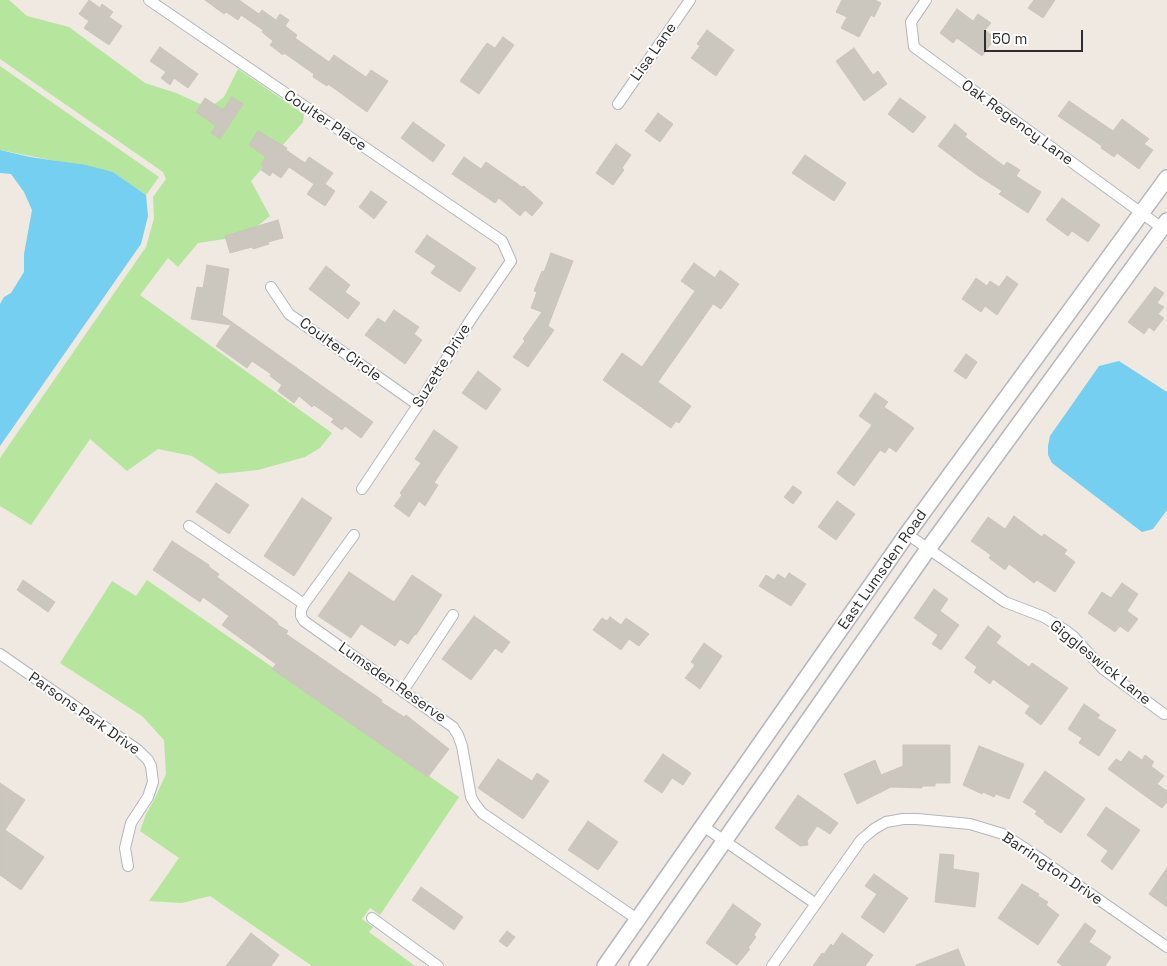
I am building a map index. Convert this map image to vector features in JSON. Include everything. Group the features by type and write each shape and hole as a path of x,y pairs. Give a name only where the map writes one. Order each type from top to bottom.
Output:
{"main road":[{"name":"East Lumsden Road","path":"605,966 908,534 1167,178"},
{"name":"East Lumsden Road","path":"637,966 928,549 1165,225"}],"street":[{"name":"Lisa Lane","path":"618,104 690,0"},
{"name":"Oak Regency Lane","path":"926,0 911,22 914,47 1142,214 1165,225"},
{"name":"Coulter Place","path":"156,2 502,241"},
{"name":"Suzette Drive","path":"362,489 418,405 471,319 511,262 502,241"},
{"name":"Coulter Circle","path":"271,287 289,314 418,405"},
{"path":"189,526 304,604 354,535"},
{"name":"Giggleswick Lane","path":"908,534 1005,602 1044,617 1060,627 1074,638 1103,669 1164,714"},
{"name":"Lumsden Reserve","path":"304,604 301,610 301,616 304,621 453,727 462,746 471,797 474,804 482,812 637,919"},
{"path":"403,691 453,615"},
{"name":"Parsons Park Drive","path":"0,654 138,750 148,760 151,766 153,782 148,797 131,823 125,848 128,866"},
{"name":"Barrington Drive","path":"772,966 862,840 874,829 886,822 917,818 970,824 1003,834 1167,947"},
{"path":"703,826 816,904"},
{"path":"372,918 438,966"}],"green space":[{"path":"0,0 9,0 27,16 69,27 145,83 176,93 209,108 224,97 238,69 304,114 303,122 251,181 270,216 245,236 198,243 178,267 168,258 140,295 332,433 320,448 305,457 258,470 219,474 192,456 158,449 127,471 90,439 31,525 0,506 0,458 146,247 154,218 153,197 166,179 163,172 0,59"},
{"path":"0,66 159,177 146,195 113,172 0,150"},
{"path":"147,580 459,797 380,915 370,908 362,919 373,927 369,932 415,966 312,966 210,896 182,903 149,901 179,858 140,831 146,814 166,774 164,740 142,716 60,663 112,581 136,596"}],"water":[{"path":"0,150 30,157 86,165 113,172 146,195 148,216 141,244 0,446 0,304 4,297 11,293 24,272 24,254 32,210 24,192 11,174 0,173"},
{"path":"1119,361 1167,392 1167,510 1153,529 1142,532 1052,463 1048,455 1050,436 1099,366"}],"building":[{"path":"89,0 100,8 102,4 113,12 109,17 122,26 109,45 84,28 89,21 79,14"},
{"path":"205,0 239,0 259,14 262,10 276,20 280,14 289,20 285,26 297,35 295,38 329,62 334,55 366,77 371,70 388,81 367,112 328,84 327,86 313,77 314,74 270,45 273,41 262,32 263,30 241,15 238,20 226,12 224,14"},
{"path":"842,0 875,0 881,3 874,17 871,15 859,37 841,28 847,17 836,12"},
{"path":"1034,0 1055,0 1043,18 1028,8"},
{"path":"957,9 973,21 978,14 991,23 985,30 995,38 982,56 957,38 953,43 940,33"},
{"path":"707,30 734,50 716,76 691,58 700,46 697,44"},
{"path":"503,37 514,45 479,94 460,81 487,43 495,48"},
{"path":"160,47 198,74 188,88 174,78 170,85 161,78 166,72 150,61"},
{"path":"854,48 873,75 878,71 887,84 864,101 836,61"},
{"path":"232,97 243,104 220,139 211,133 216,126 196,112 205,98 223,110"},
{"path":"900,98 926,117 913,133 888,114"},
{"path":"1069,101 1113,131 1122,119 1149,139 1144,144 1153,150 1139,169 1117,153 1114,157 1101,148 1102,146 1058,116"},
{"path":"658,113 673,124 660,142 645,131"},
{"path":"413,122 445,145 433,162 401,138"},
{"path":"955,124 967,134 965,137 1004,166 1007,162 1020,170 1016,176 1041,192 1028,213 999,194 1002,191 938,146"},
{"path":"258,131 287,148 286,150 305,163 309,157 333,173 325,184 335,191 325,206 307,194 314,184 289,167 281,178 272,172 270,176 261,170 264,166 261,164 266,157 249,145"},
{"path":"616,144 631,155 622,168 624,170 613,185 596,173"},
{"path":"805,155 846,183 834,201 792,173"},
{"path":"464,157 481,169 486,162 522,187 524,186 543,203 532,216 525,210 520,216 499,198 495,203 452,174"},
{"path":"371,191 387,202 374,219 359,207"},
{"path":"1062,198 1100,225 1088,242 1072,231 1068,236 1046,220"},
{"path":"278,220 283,238 253,249 252,247 230,253 225,236"},
{"path":"427,235 476,268 460,292 431,273 436,266 415,252"},
{"path":"551,253 573,261 548,326 554,330 528,367 513,357 542,312 531,308 537,292 534,291"},
{"path":"694,263 715,278 720,270 739,284 721,309 713,304 658,382 691,406 679,423 676,421 671,428 603,380 622,353 642,367 695,291 681,281"},
{"path":"207,265 229,269 222,315 373,422 361,438 345,426 342,430 331,422 334,419 314,405 312,407 299,396 294,403 278,391 282,385 270,376 271,374 252,361 247,368 216,346 231,325 191,319 197,287 203,288"},
{"path":"326,266 350,285 345,292 360,303 348,319 309,289"},
{"path":"1007,276 1018,284 997,315 985,306 981,312 962,299 976,278 987,286 990,281 999,287"},
{"path":"1155,287 1164,293 1157,303 1164,307 1158,314 1164,318 1154,331 1149,327 1144,334 1128,322"},
{"path":"394,310 419,327 414,334 422,340 405,364 365,335 378,318 385,323"},
{"path":"966,354 977,362 966,379 954,371"},
{"path":"478,371 501,389 486,410 462,393"},
{"path":"875,393 888,402 884,407 914,428 896,452 889,447 885,453 880,450 854,486 837,473 872,425 859,416"},
{"path":"434,430 458,447 434,483 438,485 425,506 419,501 409,517 394,506 402,495 400,493 421,463 415,459"},
{"path":"216,483 249,505 229,534 196,512"},
{"path":"793,486 802,492 793,504 784,497"},
{"path":"302,498 332,518 294,576 264,556"},
{"path":"837,501 855,514 836,540 818,527"},
{"path":"1014,516 1042,537 1044,534 1067,550 1064,554 1075,562 1055,592 1037,580 1034,583 1009,564 1005,570 989,558 991,555 971,541 988,517 1005,529"},
{"path":"172,541 209,565 219,574 217,577 288,631 286,634 382,700 381,702 404,717 406,715 449,749 428,777 272,669 276,664 222,625 229,616 203,597 200,602 153,570"},
{"path":"349,572 394,602 412,575 442,595 408,644 400,639 395,646 361,624 351,638 318,616"},
{"path":"789,573 806,584 791,606 759,586 766,575 774,580 778,574 785,579"},
{"path":"23,580 55,602 48,612 17,590"},
{"path":"1122,583 1138,594 1127,611 1138,619 1128,632 1120,626 1115,632 1088,613 1102,592 1111,598"},
{"path":"934,589 948,599 940,611 959,625 941,650 932,644 938,635 914,618"},
{"path":"474,616 510,642 502,653 495,648 471,680 442,659"},
{"path":"610,617 621,625 626,618 649,634 639,646 629,639 621,650 593,630 602,618 607,621"},
{"path":"988,626 1001,636 996,643 1029,667 1032,663 1068,688 1041,725 1025,713 1030,706 993,679 990,684 974,672 977,667 965,658"},
{"path":"704,643 722,656 700,689 685,678 695,665 691,662"},
{"path":"1084,704 1100,715 1097,718 1116,730 1099,756 1079,743 1082,738 1068,729"},
{"path":"903,745 950,745 950,783 935,783 935,786 922,786 922,788 891,787 857,804 844,774 875,760 881,775 903,766"},
{"path":"979,746 1024,764 1009,799 996,794 994,797 983,792 982,794 963,785"},
{"path":"1129,751 1142,760 1145,755 1154,762 1151,766 1164,776 1157,784 1167,791 1167,802 1162,808 1108,769 1116,759 1121,762"},
{"path":"663,754 691,773 683,785 672,778 662,793 644,781"},
{"path":"498,759 532,781 537,773 549,781 523,819 478,788"},
{"path":"1045,771 1085,799 1061,833 1044,822 1035,814 1037,811 1023,802"},
{"path":"0,783 25,800 5,830 44,857 21,890 0,875"},
{"path":"798,795 838,823 830,834 817,826 807,841 808,845 800,846 775,828"},
{"path":"1106,807 1140,830 1112,870 1101,861 1108,851 1087,835"},
{"path":"588,821 618,842 598,870 568,850"},
{"path":"940,854 954,855 953,869 979,873 975,907 935,902"},
{"path":"1167,868 1167,907 1149,894"},
{"path":"874,874 908,898 884,933 861,917 877,894 865,886"},
{"path":"1022,884 1039,894 1038,896 1048,902 1046,905 1059,915 1038,945 998,918"},
{"path":"421,887 463,917 454,930 412,900"},
{"path":"733,904 761,924 754,935 756,937 748,948 750,949 737,965 706,943"},
{"path":"1085,923 1096,931 1089,942 1111,957 1105,966 1063,966 1057,962"},
{"path":"507,931 515,937 507,947 499,941"},
{"path":"251,933 279,955 271,966 226,966"},
{"path":"842,933 873,955 865,966 813,966 831,944 833,946"},
{"path":"958,949 965,966 916,966 916,965"}]}
